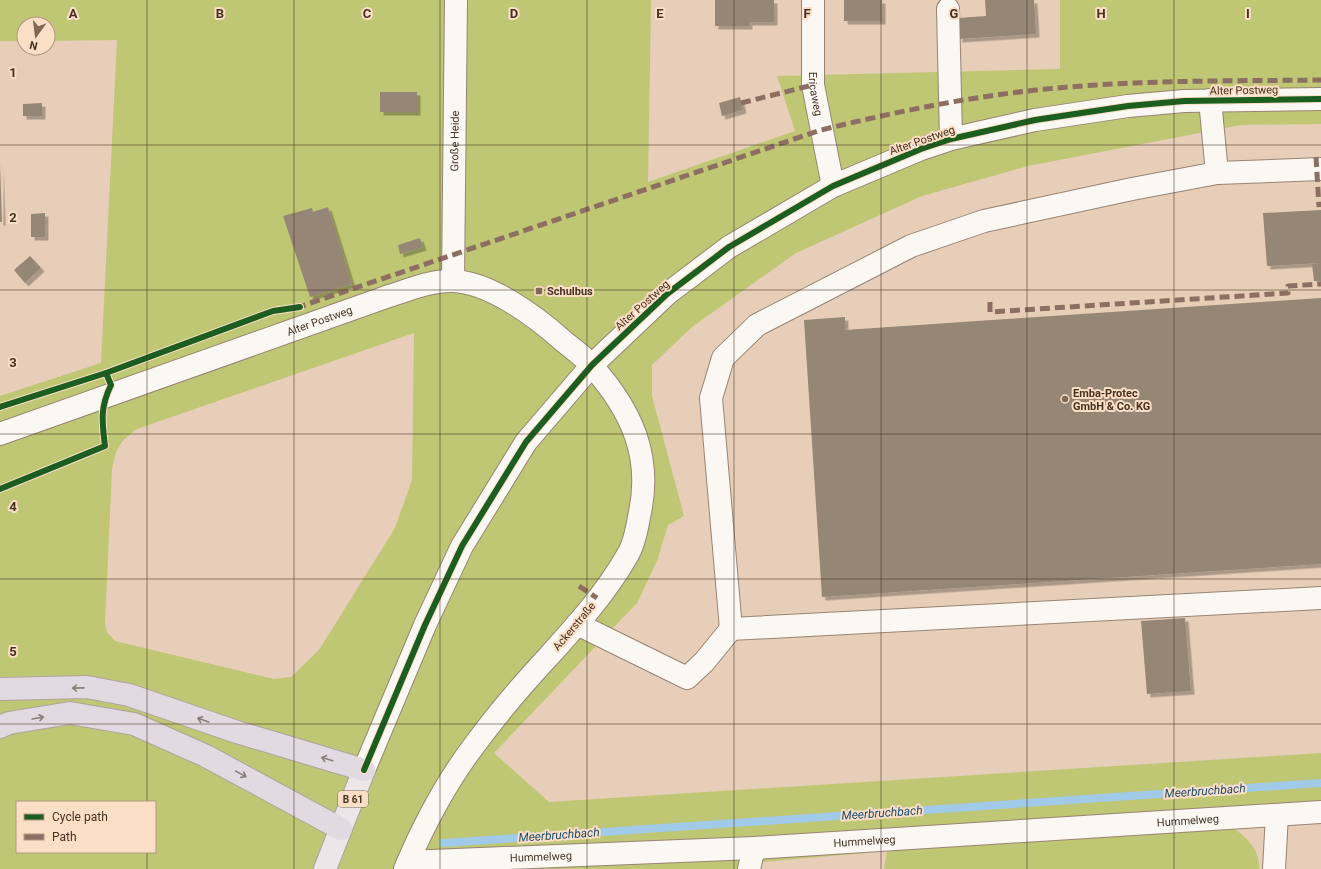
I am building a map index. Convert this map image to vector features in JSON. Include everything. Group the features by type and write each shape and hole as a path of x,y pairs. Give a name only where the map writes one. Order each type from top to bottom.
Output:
{"highway":[{"path":"0,690 87,687 130,695 237,732 364,770"},
{"path":"0,727 9,723 70,713 134,724 206,756 341,829"}],"main road":[{"name":"B 61","path":"325,869 364,770"}],"street":[{"name":"Große Heide","path":"454,281 456,0"},
{"name":"Ericaweg","path":"813,0 813,85 833,186"},
{"path":"948,9 951,139"},
{"name":"Alter Postweg","path":"0,434 389,296 425,285 454,281 473,285 498,295 531,314 592,365 667,294 729,247 833,186 921,148 951,139 1035,120 1128,106 1210,100 1321,99"},
{"path":"1210,100 1217,173"},
{"path":"577,624 687,678 704,662 731,629 711,398 723,358 757,325 911,246 984,221 1132,189 1217,173 1321,170"},
{"path":"364,770 425,625 462,546 526,442 592,365"},
{"name":"Ackerstraße","path":"407,866 441,792 476,743 540,665 577,624 628,555 638,525 644,495 644,464 635,429 611,390 592,365"},
{"path":"731,629 1321,598"},
{"name":"Hummelweg","path":"407,866 754,848 1321,812"},
{"path":"1274,869 1277,815"},
{"path":"749,869 754,848"}],"green space":[{"path":"0,0 651,0 648,182 795,131 777,76 1060,69 1060,0 1321,0 1321,124 1241,125 1028,166 922,196 796,253 692,327 652,365 652,396 684,516 668,525 657,561 637,603 494,753 549,802 1321,753 1321,820 1232,827 1243,835 1252,845 1259,862 1259,869 884,869 887,851 739,864 738,869 0,869 0,396 101,363 117,40 56,41 56,16 16,16 16,41 0,41","holes":["414,333 412,480 395,528 319,650 291,677 274,679 115,641 107,632 105,623 112,469 117,450 126,438 137,429"]}],"building":[{"path":"715,0 774,0 774,22 749,22 749,26 715,26"},
{"path":"844,0 882,0 882,21 844,21"},
{"path":"985,0 1034,0 1036,34 959,39 958,18 986,16"},
{"path":"380,92 417,92 417,112 380,112"},
{"path":"740,97 743,110 722,116 719,103"},
{"path":"42,103 42,116 23,116 23,104"},
{"path":"0,164 2,222 0,222"},
{"path":"328,207 352,284 310,297 283,216 312,208 313,212"},
{"path":"1321,210 1321,263 1267,266 1263,213"},
{"path":"45,213 45,237 31,237 31,214"},
{"path":"420,238 423,247 400,254 398,245"},
{"path":"30,256 41,268 25,283 14,270"},
{"path":"1321,263 1321,281 1314,281 1312,264"},
{"name":"Emba-Protec GmbH & Co. KG","path":"1321,298 1321,564 822,597 804,320 845,317 845,330"},
{"path":"1185,618 1191,691 1147,694 1141,621"}],"waterway":[{"name":"Meerbruchbach","path":"443,843 1321,783"}],"marked path":[{"path":"296,308 821,130 880,116 968,99 1027,91 1090,85 1156,82 1321,80"},
{"path":"741,103 813,85"},
{"path":"1316,157 1319,207"},
{"path":"990,302 990,312 1288,293 1288,286 1321,284"},
{"path":"579,586 597,598"}],"cycle path":[{"path":"364,770 425,625 462,546 526,442 592,365 667,294 729,247 833,186 921,149 951,139 1035,120 1128,106 1184,101 1321,99"},
{"path":"0,407 106,373 273,311 300,307"},
{"path":"0,489 105,446 103,408 111,385 106,373"}],"place":[{"name":"Schulbus","path":"539,291"},
{"name":"Emba-Protec GmbH & Co. KG","path":"1065,399"}]}
